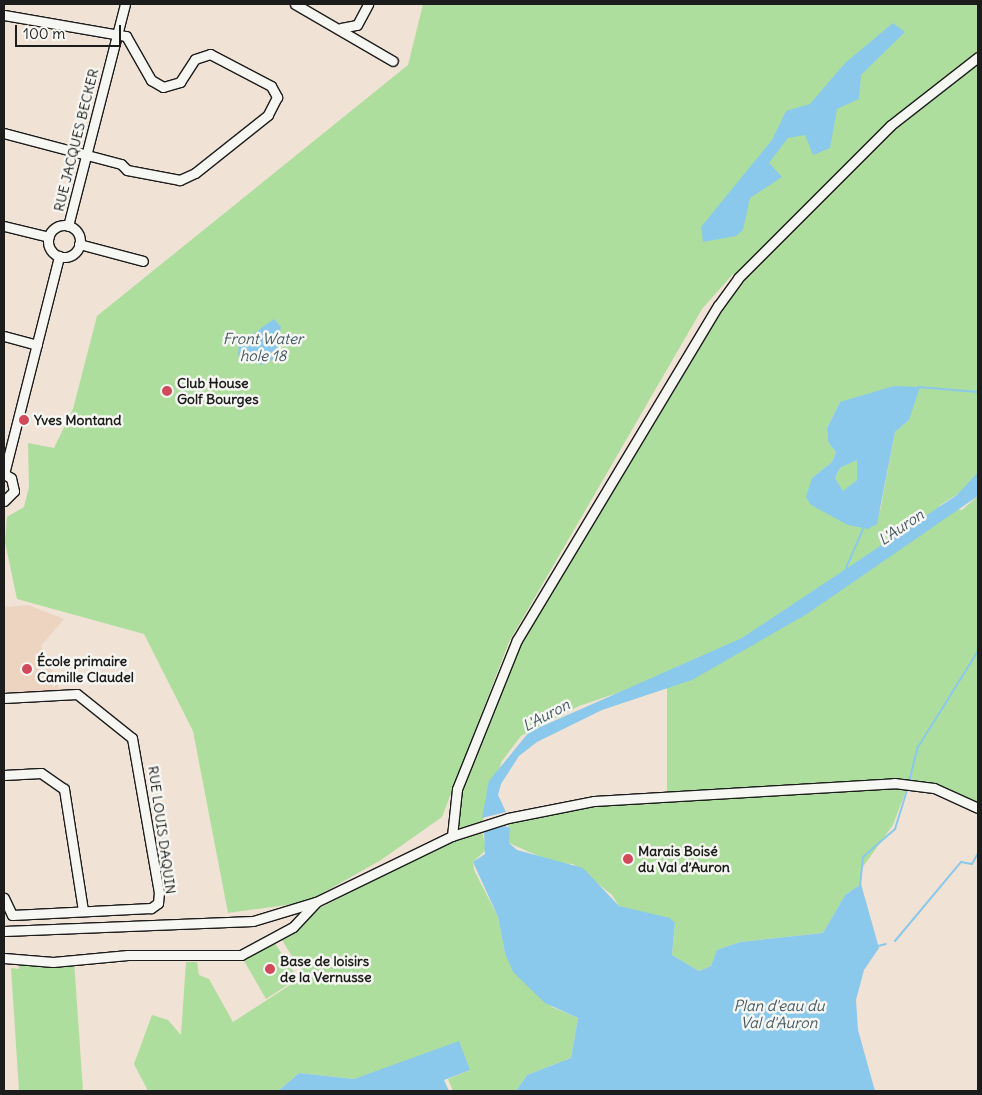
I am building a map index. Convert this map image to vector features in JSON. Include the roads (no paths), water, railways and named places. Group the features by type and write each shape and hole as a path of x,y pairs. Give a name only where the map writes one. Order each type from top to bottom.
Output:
{"street":[{"name":"RUE JACQUES BECKER","path":"68,226 125,4"},
{"path":"295,4 341,28 393,61"},
{"path":"341,28 357,25 368,4"},
{"path":"4,15 118,32 130,38 156,85 175,86 195,60 210,54 271,86 276,104 202,168 180,180 127,170 85,155 4,133"},
{"path":"452,836 457,788 516,640 718,306 738,278 891,125 978,57"},
{"path":"4,226 48,237 49,246 60,256 71,255 79,244 143,260"},
{"name":"RUE JACQUES BECKER","path":"48,237 57,227 68,226 78,234 79,244"},
{"path":"4,501 14,491 11,478 4,474 60,256"},
{"path":"4,336 37,345"},
{"name":"RUE LOUIS DAQUIN","path":"4,698 77,694 135,746 158,902 151,908 12,915 4,898"},
{"path":"4,775 41,773 64,789 83,911"},
{"path":"4,931 222,925 283,914 316,902 452,836 508,818 594,801 668,793 894,783 934,788 978,808"},
{"path":"4,958 53,962 128,954 220,958 241,955 286,930 316,902"},
{"path":"283,914 286,930"}],"water":[{"path":"893,23 905,32 861,75 859,99 837,109 830,148 813,155 805,135 788,138 769,163 782,177 750,198 743,230 736,236 703,242 701,227 772,140 786,111 810,104 845,63"},
{"name":"Front Water hole 18","path":"274,319 281,327 275,359 261,365 238,355 239,344"},
{"path":"894,386 920,387 909,420 895,432 877,524 868,529 848,525 811,505 806,497 812,478 832,462 836,452 828,442 827,428 840,402","holes":["857,460 857,480 843,491 835,478 840,468"]},
{"path":"978,472 978,496 807,614 692,680 602,710 537,742 519,756 501,784 498,795 506,812 482,818 489,781 529,732 742,638 957,495"},
{"name":"Plan d'eau du Val d'Auron","path":"505,826 510,828 509,843 517,850 583,868 619,906 670,918 675,923 672,955 699,971 711,966 717,950 740,942 823,933 845,895 861,884 879,948 864,970 856,1000 858,1030 875,1091 516,1091 527,1075 571,1058 578,1018 545,1003 513,972 505,953 498,917 473,862 485,854 484,831"},
{"path":"459,1041 470,1070 444,1080 449,1091 278,1091 299,1073 354,1079"}],"waterway":[{"path":"918,387 978,392"},
{"path":"846,568 864,527"},
{"path":"909,782 918,747 978,651"},
{"path":"860,886 863,857 895,829 908,787"},
{"path":"895,941 961,862 972,864 978,853"},
{"path":"878,946 886,944"}],"place":[{"name":"Club House Golf Bourges","path":"167,391"},
{"name":"Yves Montand","path":"24,420"},
{"name":"École primaire Camille Claudel","path":"27,669"},
{"name":"Marais Boisé du Val d’Auron","path":"628,859"},
{"name":"Base de loisirs de la Vernusse","path":"270,969"}],"water label":[{"name":"L'Auron","path":"901,527"},
{"name":"L'Auron","path":"546,715"}]}
